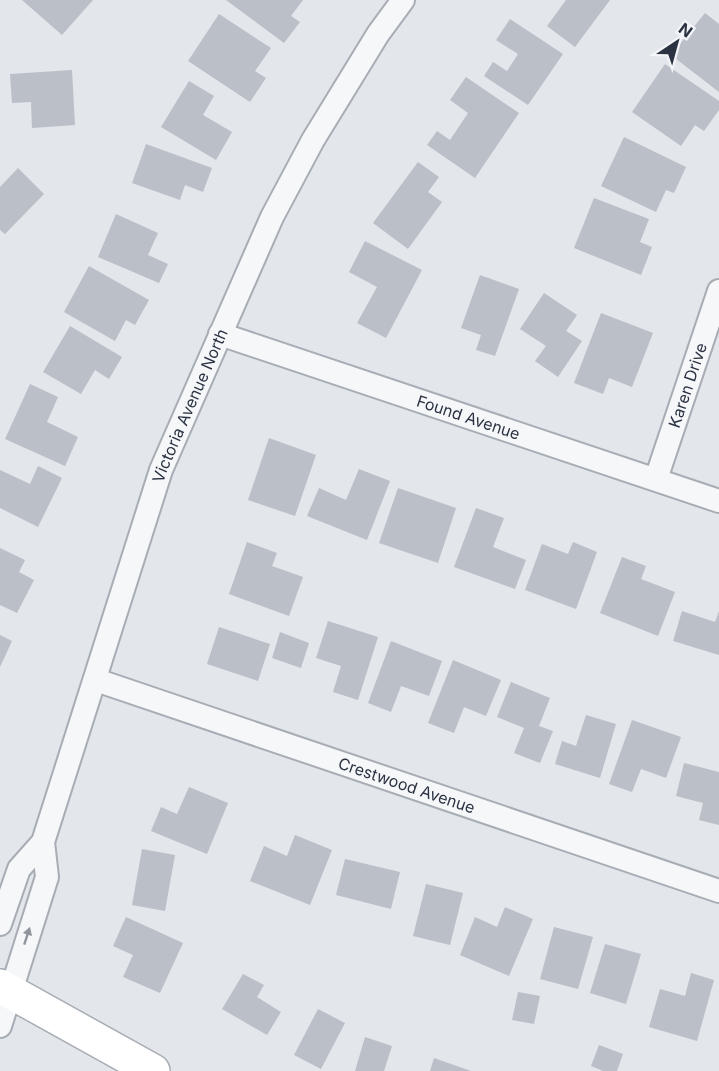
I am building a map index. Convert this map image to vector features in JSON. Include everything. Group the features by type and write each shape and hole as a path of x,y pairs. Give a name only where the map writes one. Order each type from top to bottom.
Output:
{"street":[{"name":"Victoria Avenue North","path":"0,924 19,869 43,842 161,470 220,334 272,217 313,140 378,34 403,0"},
{"name":"Karen Drive","path":"656,479 719,291"},
{"name":"Found Avenue","path":"220,334 719,501"},
{"name":"Crestwood Avenue","path":"96,680 719,891"},
{"name":"Victoria Avenue North","path":"0,1026 5,989 47,877 43,842"},
{"path":"5,989 153,1071"}],"building":[{"path":"22,0 93,0 62,35"},
{"path":"226,0 303,0 291,16 300,22 284,43"},
{"path":"566,0 610,0 575,47 547,26"},
{"path":"705,13 719,24 719,92 671,55"},
{"path":"219,14 271,48 255,71 266,78 250,102 188,61"},
{"path":"510,19 563,54 528,105 484,76 493,62 507,71 518,54 496,40"},
{"path":"665,64 719,101 719,110 704,131 695,125 681,146 632,112"},
{"path":"72,70 75,125 32,128 31,102 12,103 10,74"},
{"path":"466,77 519,113 475,178 427,145 437,131 450,140 468,113 450,100"},
{"path":"189,81 214,96 203,115 232,132 216,160 161,127"},
{"path":"624,137 686,167 674,193 666,190 656,212 601,186"},
{"path":"146,144 212,168 203,192 185,185 180,200 132,183"},
{"path":"418,162 439,177 428,192 442,202 408,249 373,223"},
{"path":"18,168 44,194 5,234 0,230 0,187"},
{"path":"594,198 649,219 640,242 652,247 641,275 574,248"},
{"path":"116,214 158,233 148,255 168,264 159,283 98,257"},
{"path":"365,241 422,270 386,338 357,323 377,287 349,272"},
{"path":"89,266 149,300 135,325 126,320 115,341 64,312"},
{"path":"480,275 519,289 495,356 476,350 481,335 461,328"},
{"path":"544,293 577,315 566,331 582,341 558,377 535,361 546,346 520,329"},
{"path":"601,313 653,333 632,387 609,378 603,394 574,383"},
{"path":"70,326 122,357 109,379 95,370 81,394 43,372"},
{"path":"30,384 58,397 47,422 78,437 65,466 5,439"},
{"path":"269,438 316,455 295,516 248,500"},
{"path":"38,466 62,478 38,527 0,508 0,470 30,484"},
{"path":"359,469 390,481 367,540 307,516 319,488 346,500"},
{"path":"398,488 456,508 438,563 379,543"},
{"path":"476,508 504,518 493,547 526,560 515,589 454,567"},
{"path":"247,542 277,553 272,566 303,577 289,616 229,594"},
{"path":"573,542 597,552 576,609 525,590 542,544 568,554"},
{"path":"0,548 25,560 19,572 34,580 17,613 0,605"},
{"path":"622,557 646,566 641,579 675,592 658,636 600,613"},
{"path":"682,611 715,622 719,611 719,655 673,641"},
{"path":"328,621 378,637 358,700 333,692 341,666 316,658"},
{"path":"219,627 270,644 258,681 207,664"},
{"path":"280,632 309,643 301,668 272,658"},
{"path":"0,635 12,641 0,667"},
{"path":"391,641 442,661 429,696 401,686 391,712 368,703"},
{"path":"453,660 501,680 486,716 464,707 454,733 428,723"},
{"path":"511,682 550,698 539,726 553,731 540,763 514,753 524,728 497,717"},
{"path":"586,715 616,724 600,778 555,764 562,741 576,746"},
{"path":"632,720 681,737 666,778 641,769 632,792 609,784"},
{"path":"684,763 719,772 719,825 699,820 703,803 676,796"},
{"path":"189,787 228,803 207,854 151,831 161,807 177,814"},
{"path":"295,835 332,850 310,905 250,881 264,846 287,856"},
{"path":"142,849 175,855 165,911 132,905"},
{"path":"345,859 400,872 391,909 336,895"},
{"path":"426,884 463,893 450,945 413,936"},
{"path":"505,907 533,919 509,976 460,955 475,917 497,927"},
{"path":"126,917 183,943 160,993 123,977 133,955 113,946"},
{"path":"554,927 593,937 578,989 540,979"},
{"path":"605,944 641,954 626,1004 590,993"},
{"path":"691,973 714,980 697,1041 649,1027 660,989 685,996"},
{"path":"243,974 264,985 257,997 281,1012 267,1035 222,1009"},
{"path":"518,992 540,996 534,1024 512,1020"},
{"path":"318,1009 345,1023 321,1069 294,1055"},
{"path":"365,1037 392,1046 384,1071 355,1071"},
{"path":"599,1045 623,1054 617,1071 603,1071 591,1066"},
{"path":"434,1058 471,1071 430,1071"}]}
